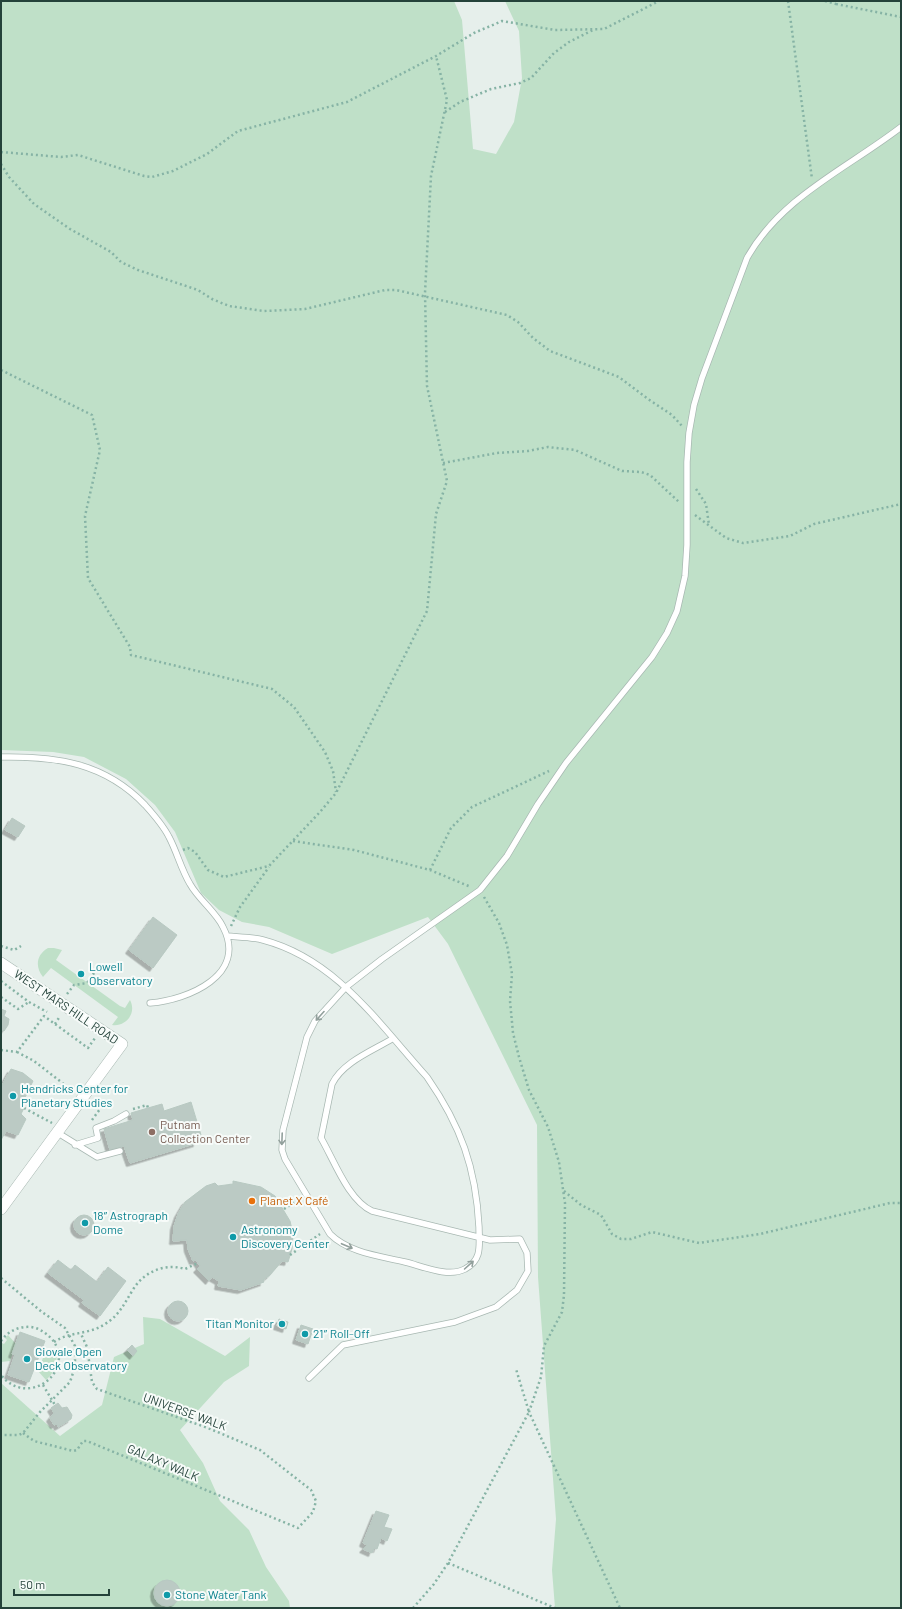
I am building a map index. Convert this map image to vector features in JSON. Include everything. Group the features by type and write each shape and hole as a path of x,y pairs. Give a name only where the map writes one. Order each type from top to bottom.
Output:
{"street":[{"name":"WEST MARS HILL ROAD","path":"1,963 122,1044 56,1128 1,1209"}],"lane":[{"path":"227,936 262,939 287,948 325,968 346,987 427,1077 438,1093 468,1154 478,1200 479,1237 481,1246 474,1262 463,1270 454,1272 439,1270 353,1249 338,1242 330,1234 285,1159 282,1150 282,1130 307,1037 315,1021 346,987 401,944 464,903 480,890 507,856 538,804 566,763 652,657 667,633 677,611 685,576 686,476 689,433 694,405 702,378 747,258 758,239 772,223 813,187 877,146 901,127"},
{"path":"1,757 49,758 75,762 99,771 132,791 155,816 169,836 189,883 201,901 223,926 227,936 229,954 220,972 205,987 181,998 150,1003"},
{"path":"309,1378 343,1345 455,1322 496,1307 506,1300 524,1280 528,1271 527,1253 520,1239 490,1240 365,1208 358,1202 351,1192 321,1138 332,1084 336,1076 344,1069 392,1039"},
{"path":"75,1145 98,1138 96,1128 114,1121 126,1114"},
{"path":"56,1128 75,1145 97,1157 120,1151"}],"path":[{"path":"1,152 61,157 78,155 144,176 152,177 173,170 207,154 238,131 347,102 436,56 474,33 502,21 555,30 604,29 659,1"},
{"path":"788,1 813,187"},
{"path":"825,1 901,17"},
{"path":"444,112 460,102 491,89 520,83 531,78 554,53 569,42 594,29"},
{"path":"227,936 240,907 269,866 320,812 336,792 427,612 436,514 447,481 427,386 425,297 431,176 447,100 436,56"},
{"path":"1,164 9,177 34,204 70,229 112,252 121,262 138,270 198,290 212,300 229,306 264,310 305,309 385,290 396,290 507,315 518,322 533,338 550,351 625,381 672,415 689,433"},
{"path":"1,370 92,415 100,450 85,516 88,578 130,647 131,655 272,689 294,707 325,752 333,771 336,792"},
{"path":"443,463 497,453 528,451 548,447 575,450 622,471 641,472 650,475 686,509 709,526 726,538 743,543 790,536 814,524 901,504"},
{"path":"686,476 706,504 709,526"},
{"path":"430,870 451,828 472,807 566,763"},
{"path":"292,841 354,850 430,870 480,890 499,923 507,945 512,974 510,1001 513,1033 529,1090 550,1134 559,1162 564,1191 564,1295 562,1312 544,1346 541,1377 529,1412 448,1563 434,1584 413,1608"},
{"path":"176,852 188,848 195,852 208,870 224,878 269,866"},
{"path":"1,946 14,950 21,946"},
{"path":"67,994 74,985 87,983 94,973"},
{"path":"1,981 29,1002 48,1012 17,1052"},
{"path":"1,997 18,1009 29,1002"},
{"path":"55,1024 63,1012"},
{"path":"44,1016 88,1048 95,1038"},
{"path":"1,1050 17,1052 55,1076 77,1094"},
{"path":"24,1108 44,1117 56,1128"},
{"path":"90,1122 100,1109"},
{"path":"564,1191 581,1205 601,1215 612,1234 621,1239 631,1239 652,1232 699,1243 760,1234 890,1203 901,1203"},
{"path":"284,1209 300,1198"},
{"path":"290,1255 320,1234"},
{"path":"54,1342 69,1334 81,1334 104,1325 121,1311 134,1288 149,1274 162,1267 176,1266 185,1269 198,1264"},
{"path":"1,1278 42,1312 65,1328 75,1346 75,1367 70,1382 23,1433 19,1435 1,1435"},
{"path":"1,1340 11,1331 26,1327 42,1331 54,1342 58,1357 54,1373 43,1385 36,1388 19,1388 12,1385 1,1375"},
{"name":"UNIVERSE WALK","path":"81,1334 87,1347 92,1382 97,1389 208,1428 260,1450 311,1490 316,1501 313,1512 308,1520 298,1528"},
{"path":"516,1369 529,1412 620,1608"},
{"path":"43,1385 55,1405"},
{"name":"GALAXY WALK","path":"23,1433 34,1441 73,1451 77,1450 83,1441 87,1441 298,1528"},
{"path":"448,1563 555,1608"}],"green space":[{"path":"1,1 454,1 462,20 473,149 496,154 514,122 522,78 519,31 505,1 901,1 901,1608 555,1608 552,1570 556,1519 538,1277 537,1125 448,944 428,917 332,954 269,927 242,922 219,910 201,893 175,832 155,805 126,779 84,757 53,752 1,750"},
{"path":"48,948 62,950 56,960 120,1006 125,1008 130,1000 132,1010 129,1018 122,1024 112,1025 118,1017 51,968 43,977 40,973 38,961 41,954"},
{"path":"143,1317 160,1319 225,1356 250,1337 249,1366 224,1382 180,1430 203,1463 220,1501 249,1530 266,1567 289,1601 290,1608 1,1608 1,1383 60,1436 102,1405 114,1357 144,1344"},
{"path":"8,1335 16,1344 10,1361 1,1362 1,1345 7,1340 5,1338"},
{"path":"56,1353 55,1368 46,1380 38,1371 44,1355"}],"building":[{"path":"12,818 25,826 18,837 5,830"},
{"path":"153,917 177,935 153,968 129,950"},
{"path":"1,1009 6,1011 4,1016 9,1019 8,1025 4,1031 1,1030"},
{"name":"Hendricks Center for Planetary Studies","path":"11,1069 23,1073 33,1081 21,1106 24,1108 21,1114 26,1119 18,1135 6,1131 1,1140 1,1087"},
{"name":"Putnam Collection Center","path":"191,1102 201,1135 195,1136 197,1143 130,1163 124,1146 110,1150 104,1129 133,1120 131,1113 162,1104 164,1111"},
{"name":"Astronomy Discovery Center","path":"233,1181 261,1187 275,1196 290,1221 293,1234 292,1249 288,1262 282,1261 270,1275 263,1280 264,1282 241,1290 218,1286 219,1281 212,1277 209,1281 197,1269 200,1266 196,1260 193,1261 188,1249 187,1240 173,1241 174,1226 178,1214 185,1202 206,1186 215,1183 218,1186 233,1184"},
{"name":"18″ Astrograph Dome","path":"84,1215 91,1218 94,1225 91,1232 84,1235 77,1232 74,1225 77,1218"},
{"path":"58,1260 71,1270 75,1265 97,1282 108,1267 126,1281 100,1316 82,1303 84,1300 48,1273"},
{"path":"178,1301 185,1304 188,1311 185,1318 178,1321 171,1318 168,1311 171,1304"},
{"name":"Titan Monitor","path":"279,1319 288,1322 286,1329 277,1326"},
{"name":"21″ Roll-Off","path":"301,1325 313,1329 308,1344 296,1340"},
{"name":"Giovale Open Deck Observatory","path":"20,1332 45,1341 29,1382 8,1375 15,1355 12,1354"},
{"path":"132,1345 137,1351 133,1356 127,1350"},
{"path":"58,1403 62,1408 67,1407 72,1415 71,1419 58,1427 57,1424 54,1425 50,1418 54,1413 51,1408"},
{"path":"376,1511 389,1515 384,1527 392,1529 387,1541 381,1538 377,1549 374,1548 372,1553 363,1549 367,1545 363,1543"},
{"name":"Stone Water Tank","path":"167,1580 176,1584 180,1593 176,1602 167,1606 158,1602 154,1593 158,1584"}],"place":[{"name":"Lowell Observatory","path":"81,974"},
{"name":"Hendricks Center for Planetary Studies","path":"13,1096"},
{"name":"Putnam Collection Center","path":"152,1132"},
{"name":"Planet X Café","path":"252,1201"},
{"name":"18″ Astrograph Dome","path":"85,1223"},
{"name":"Astronomy Discovery Center","path":"233,1237"},
{"name":"Titan Monitor","path":"282,1324"},
{"name":"21″ Roll-Off","path":"305,1334"},
{"name":"Giovale Open Deck Observatory","path":"27,1359"},
{"name":"Stone Water Tank","path":"167,1595"}]}
